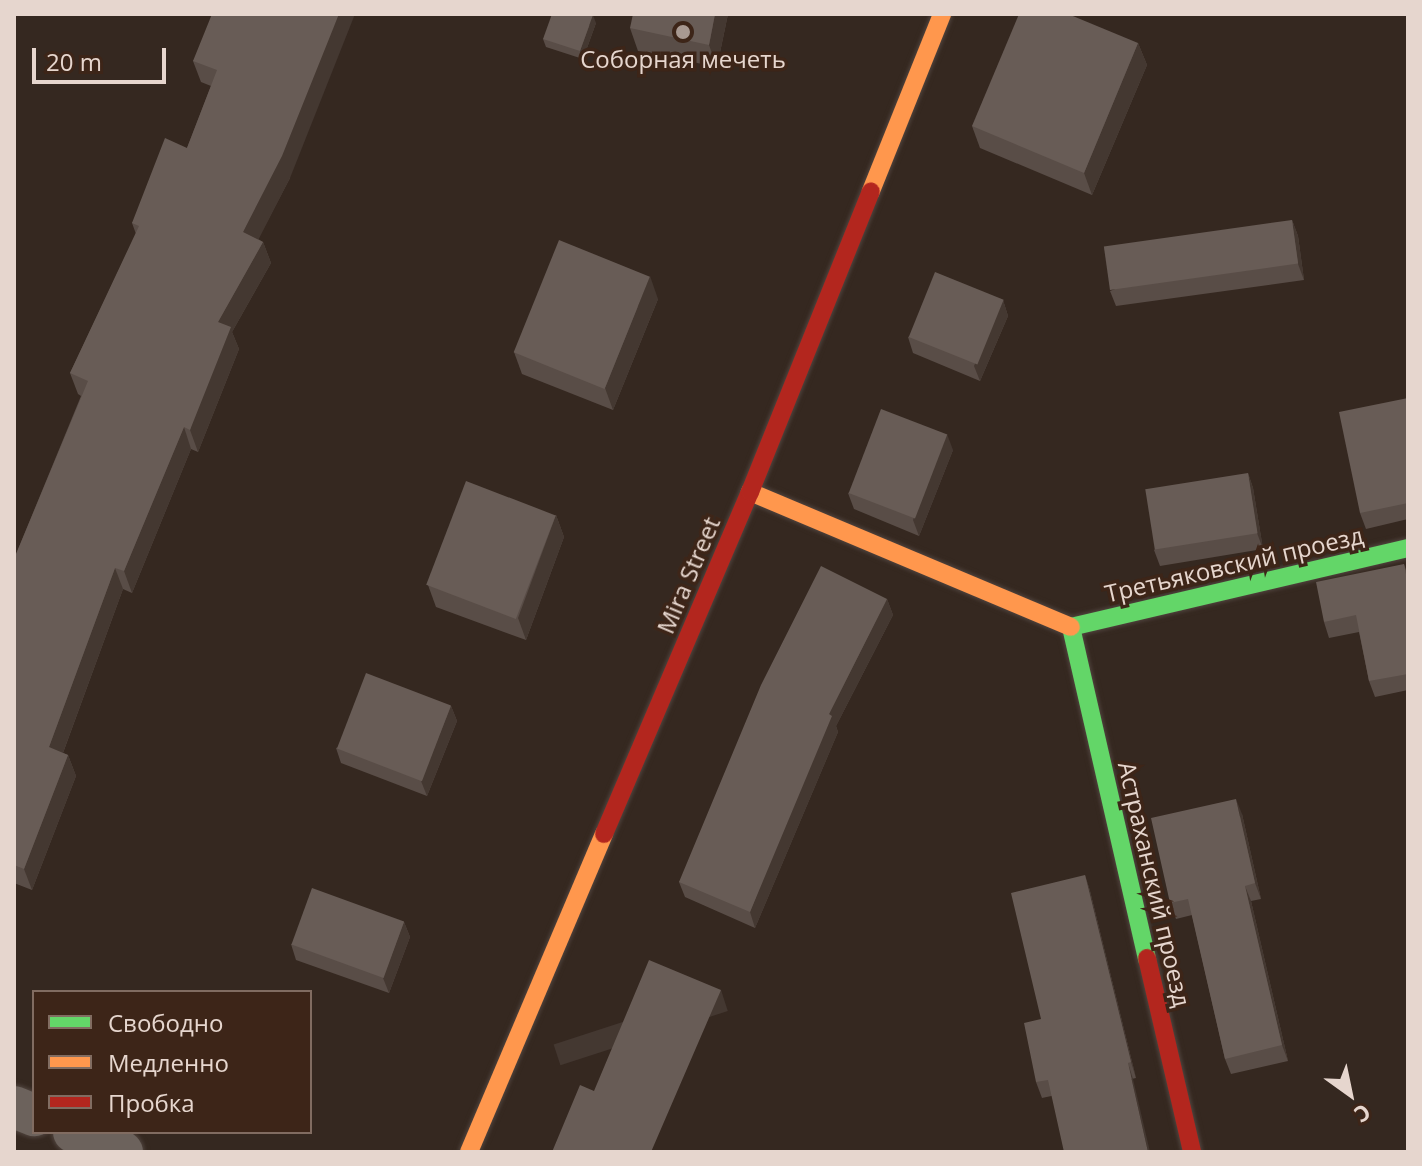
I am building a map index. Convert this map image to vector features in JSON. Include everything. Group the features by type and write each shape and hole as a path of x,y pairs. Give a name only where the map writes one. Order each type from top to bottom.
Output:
{"street":[{"name":"Mira Street","path":"469,1152 750,492 942,14"},
{"path":"750,492 1071,627"},
{"name":"Третьяковский проезд","path":"1071,627 1408,548"},
{"name":"Астраханский проезд","path":"1071,627 1192,1152"},
{"path":"79,1134 122,1152"}],"building":[{"path":"212,14 339,14 282,156 243,232 263,242 218,322 231,327 190,430 184,427 124,571 115,568 49,747 68,755 24,869 14,865 14,559 88,381 70,373 139,226 132,223 165,138 187,148 217,70 193,61"},
{"path":"552,14 593,15 580,51 543,39"},
{"path":"633,14 715,14 709,45 630,28"},
{"path":"1019,14 1068,14 1138,43 1084,173 972,126"},
{"path":"1292,220 1298,264 1110,290 1104,246"},
{"path":"559,240 650,277 605,389 514,352"},
{"path":"935,272 1004,300 977,365 909,337"},
{"path":"1408,398 1408,503 1360,513 1339,412"},
{"path":"881,409 947,434 915,518 849,493"},
{"path":"1248,473 1258,533 1155,550 1145,489"},
{"path":"466,481 556,515 516,619 426,585"},
{"path":"1404,564 1408,585 1408,674 1369,681 1356,615 1324,622 1316,582"},
{"path":"821,566 887,599 829,714 832,716 750,912 679,882 761,685"},
{"path":"366,673 451,706 422,781 337,749"},
{"path":"1236,799 1255,883 1245,886 1282,1045 1225,1059 1188,899 1170,903 1151,818"},
{"path":"1085,875 1131,1062 1128,1063 1148,1152 1064,1152 1048,1080 1036,1082 1024,1023 1041,1019 1011,893"},
{"path":"312,888 404,922 384,978 291,944"},
{"path":"649,960 721,990 651,1152 552,1152 580,1085 594,1091"}],"traffic: fast":[{"path":"1071,627 1408,548"},
{"path":"1071,627 1147,958"}],"traffic: slow":[{"path":"871,191 942,14"},
{"path":"750,492 1071,627"},
{"path":"469,1152 604,834"}],"traffic: jam":[{"path":"604,834 750,492 871,191"},
{"path":"1147,958 1192,1152"}],"place":[{"name":"Соборная мечеть","path":"683,32"}]}
